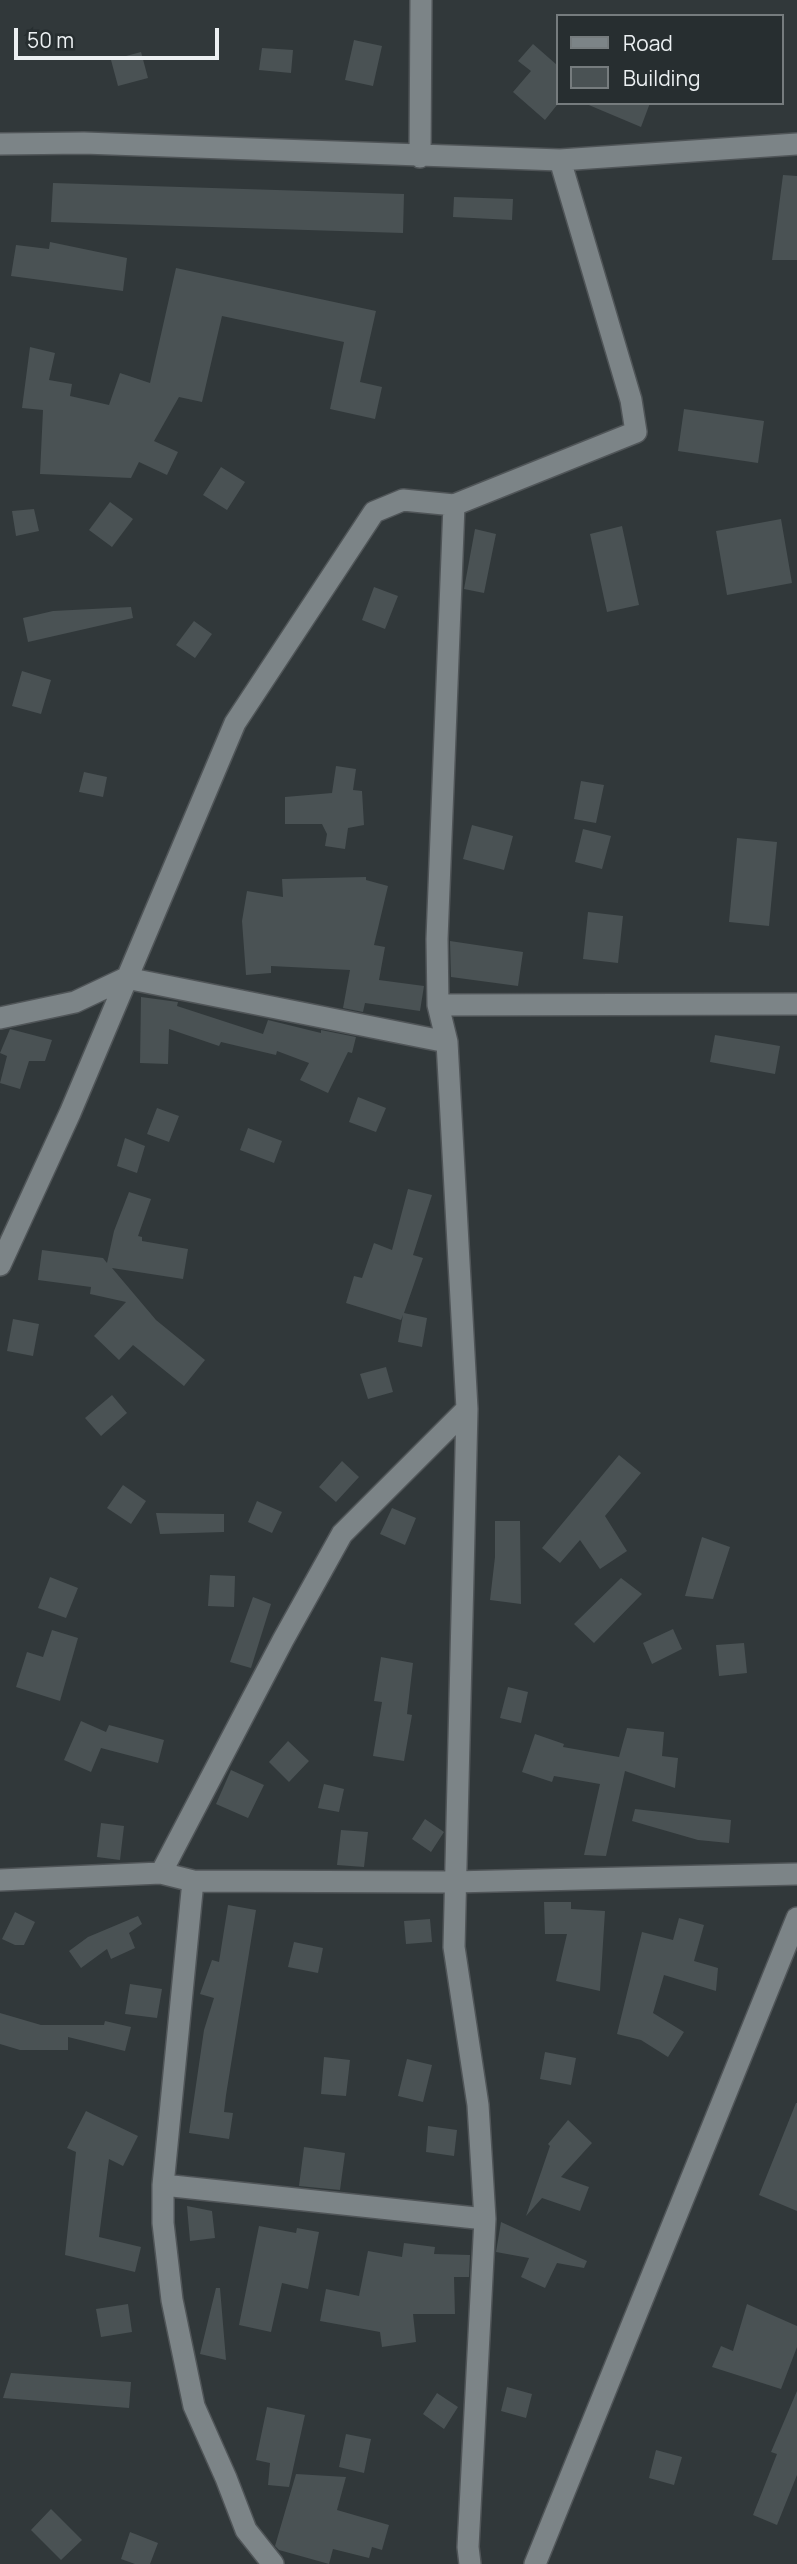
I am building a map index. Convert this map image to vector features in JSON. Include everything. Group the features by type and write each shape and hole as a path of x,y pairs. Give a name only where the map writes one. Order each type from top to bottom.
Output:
{"street":[{"path":"420,157 421,0"},
{"path":"0,144 84,143 560,160 797,144"},
{"path":"0,1265 70,1113 235,723 374,512 403,500 454,505 636,432 631,400 560,160"},
{"path":"454,505 437,939 438,1004 447,1042 467,1409 453,1882 454,1947 478,2105 485,2219 468,2547 470,2564"},
{"path":"0,1018 75,1002 126,978 447,1042"},
{"path":"438,1004 797,1004"},
{"path":"161,1873 283,1640 342,1534 467,1409"},
{"path":"0,1880 161,1873 193,1881 453,1882 797,1874"},
{"path":"193,1881 163,2185 163,2223 172,2300 194,2406 246,2530 273,2564"},
{"path":"535,2564 797,1918"},
{"path":"163,2185 485,2219"}],"building":[{"path":"354,40 382,46 373,86 345,80"},
{"path":"533,44 556,64 557,105 545,120 513,92 531,71 518,61"},
{"path":"262,48 293,50 291,73 259,70"},
{"path":"141,52 148,78 118,86 111,60"},
{"path":"589,105 649,105 641,127"},
{"path":"783,175 797,176 797,260 772,260"},
{"path":"53,183 404,194 403,233 51,222"},
{"path":"454,197 513,199 512,220 453,217"},
{"path":"50,242 127,258 123,291 11,276 16,245 49,249"},
{"path":"176,268 376,311 360,382 382,387 375,419 330,409 344,342 222,316 202,402 179,397 154,441 178,452 167,475 139,462 131,478 40,474 43,410 22,408 30,347 55,353 49,380 72,384 70,396 109,405 120,373 150,383"},
{"path":"684,409 764,421 758,463 678,451"},
{"path":"221,467 245,482 227,510 203,495"},
{"path":"110,502 133,519 112,547 89,530"},
{"path":"34,509 39,531 16,536 12,511"},
{"path":"781,519 792,583 727,595 716,531"},
{"path":"622,526 639,605 607,612 590,534"},
{"path":"475,529 496,534 484,593 464,589"},
{"path":"374,587 398,596 385,629 362,620"},
{"path":"131,607 133,618 28,642 23,618 53,611"},
{"path":"194,621 212,634 195,658 176,645"},
{"path":"22,671 51,680 41,714 12,706"},
{"path":"336,766 356,769 353,790 362,791 364,825 348,828 345,849 325,846 327,834 322,824 285,824 285,797 332,793"},
{"path":"84,772 107,777 103,797 79,792"},
{"path":"581,781 604,785 596,823 574,819"},
{"path":"472,825 513,836 504,870 463,859"},
{"path":"583,829 611,836 602,869 575,862"},
{"path":"737,838 777,842 769,926 729,922"},
{"path":"366,877 366,880 388,886 374,945 385,947 379,980 424,986 420,1011 365,1003 363,1012 343,1008 350,970 271,966 271,973 246,975 242,921 247,891 283,897 282,879"},
{"path":"588,912 623,916 618,963 583,959"},
{"path":"450,941 523,952 518,986 451,977"},
{"path":"141,997 178,1002 177,1006 263,1034 268,1020 321,1033 321,1030 356,1037 352,1053 348,1052 328,1093 300,1080 309,1063 277,1051 276,1055 221,1042 219,1046 169,1029 168,1064 140,1063"},
{"path":"10,1029 52,1040 45,1061 29,1061 20,1089 0,1083 7,1056 0,1053"},
{"path":"715,1035 780,1046 775,1074 710,1062"},
{"path":"358,1097 386,1108 376,1132 349,1122"},
{"path":"157,1108 179,1116 169,1142 147,1134"},
{"path":"248,1128 282,1141 274,1163 240,1150"},
{"path":"125,1138 145,1146 137,1173 117,1166"},
{"path":"408,1189 432,1195 413,1255 423,1258 404,1313 427,1318 422,1347 398,1342 403,1315 401,1320 346,1303 354,1276 362,1278 374,1243 392,1250"},
{"path":"129,1192 151,1199 138,1236 142,1237 142,1241 188,1249 183,1279 112,1268 156,1320 205,1360 184,1386 133,1345 119,1360 94,1336 126,1302 90,1294 91,1287 38,1280 42,1250 103,1258 107,1263 114,1231"},
{"path":"13,1319 39,1324 33,1356 7,1351"},
{"path":"386,1367 393,1392 368,1399 360,1374"},
{"path":"112,1395 127,1413 101,1436 85,1418"},
{"path":"619,1455 641,1473 605,1516 627,1551 600,1569 580,1540 560,1563 542,1548"},
{"path":"342,1461 359,1477 336,1502 319,1487"},
{"path":"123,1485 146,1501 131,1524 107,1508"},
{"path":"257,1501 282,1512 272,1533 248,1522"},
{"path":"392,1508 416,1518 405,1545 380,1534"},
{"path":"156,1513 224,1514 224,1532 160,1534"},
{"path":"495,1521 520,1521 521,1604 490,1600 495,1557"},
{"path":"702,1537 730,1547 713,1599 685,1596"},
{"path":"210,1575 235,1576 234,1607 208,1606"},
{"path":"50,1577 78,1588 66,1618 38,1608"},
{"path":"621,1578 642,1594 594,1643 574,1624"},
{"path":"253,1597 271,1604 251,1668 230,1662"},
{"path":"673,1629 682,1649 652,1664 643,1643"},
{"path":"52,1630 78,1638 60,1701 16,1687 27,1652 43,1657"},
{"path":"744,1643 747,1673 719,1676 716,1645"},
{"path":"381,1657 413,1663 407,1714 412,1715 404,1761 373,1756 382,1702 374,1701"},
{"path":"508,1687 528,1692 521,1723 500,1718"},
{"path":"81,1721 106,1732 109,1725 164,1740 158,1763 101,1748 91,1772 64,1760"},
{"path":"627,1728 664,1732 662,1756 678,1758 675,1788 625,1771 606,1856 584,1855 600,1784 554,1776 552,1782 522,1772 535,1734 564,1744 563,1747 619,1757"},
{"path":"288,1741 309,1761 289,1782 269,1762"},
{"path":"231,1770 264,1785 248,1818 216,1804"},
{"path":"324,1784 344,1789 339,1812 318,1808"},
{"path":"635,1809 731,1820 729,1843 698,1840 632,1821"},
{"path":"425,1819 444,1832 431,1852 412,1839"},
{"path":"101,1823 124,1826 120,1860 97,1857"},
{"path":"341,1830 368,1832 364,1867 337,1865"},
{"path":"544,1902 571,1902 571,1909 605,1911 600,1991 556,1981 567,1934 545,1934"},
{"path":"228,1905 256,1910 226,2095 224,2112 233,2113 229,2139 189,2133 204,2030 214,1998 200,1994 212,1960 219,1962"},
{"path":"15,1912 35,1922 24,1945 15,1945 2,1939"},
{"path":"138,1916 142,1924 129,1933 135,1948 111,1959 107,1949 81,1968 69,1951 88,1937"},
{"path":"679,1918 704,1925 694,1961 718,1968 716,1991 664,1975 653,2013 684,2032 668,2057 641,2040 617,2034 642,1932 673,1940"},
{"path":"430,1919 432,1942 406,1944 404,1921"},
{"path":"294,1942 323,1948 318,1973 288,1967"},
{"path":"130,1984 162,1989 157,2018 125,2014"},
{"path":"0,2013 41,2025 104,2025 105,2021 131,2027 125,2051 68,2037 68,2050 20,2050 0,2044"},
{"path":"545,2052 576,2058 571,2085 540,2079"},
{"path":"324,2057 350,2060 346,2096 321,2094"},
{"path":"407,2059 432,2065 423,2102 398,2096"},
{"path":"797,2103 797,2211 759,2195"},
{"path":"86,2111 138,2136 123,2166 109,2159 99,2237 141,2247 135,2272 65,2255 76,2152 67,2148"},
{"path":"568,2120 592,2143 561,2177 589,2187 580,2211 542,2198 526,2216 550,2146 548,2144"},
{"path":"428,2126 457,2130 454,2156 426,2152"},
{"path":"304,2147 345,2153 340,2190 299,2186"},
{"path":"187,2206 212,2211 215,2238 190,2241"},
{"path":"501,2222 587,2261 584,2268 557,2263 545,2288 521,2277 529,2258 496,2252"},
{"path":"259,2226 296,2233 297,2228 319,2232 308,2289 282,2283 271,2332 239,2325"},
{"path":"404,2243 435,2247 434,2254 470,2255 469,2277 454,2277 455,2314 413,2314 416,2342 382,2347 380,2332 320,2321 326,2289 359,2296 368,2251 402,2257"},
{"path":"216,2288 220,2288 226,2360 200,2354"},
{"path":"128,2304 132,2332 101,2337 96,2309"},
{"path":"747,2304 797,2326 797,2347 781,2389 712,2367 721,2346 733,2351"},
{"path":"11,2373 131,2382 129,2408 3,2398"},
{"path":"507,2387 532,2394 526,2418 501,2411"},
{"path":"797,2391 797,2475 777,2525 753,2515 777,2454 771,2452"},
{"path":"437,2393 458,2407 444,2429 423,2414"},
{"path":"267,2407 305,2415 289,2487 268,2485 270,2463 256,2460"},
{"path":"346,2434 371,2439 364,2473 339,2467"},
{"path":"656,2450 682,2457 674,2485 649,2478"},
{"path":"296,2474 346,2477 337,2510 389,2525 382,2550 372,2547 369,2558 333,2549 329,2564 279,2550 275,2546"},
{"path":"51,2509 82,2540 61,2560 31,2530"},
{"path":"130,2532 158,2543 150,2564 135,2564 121,2559"}]}
